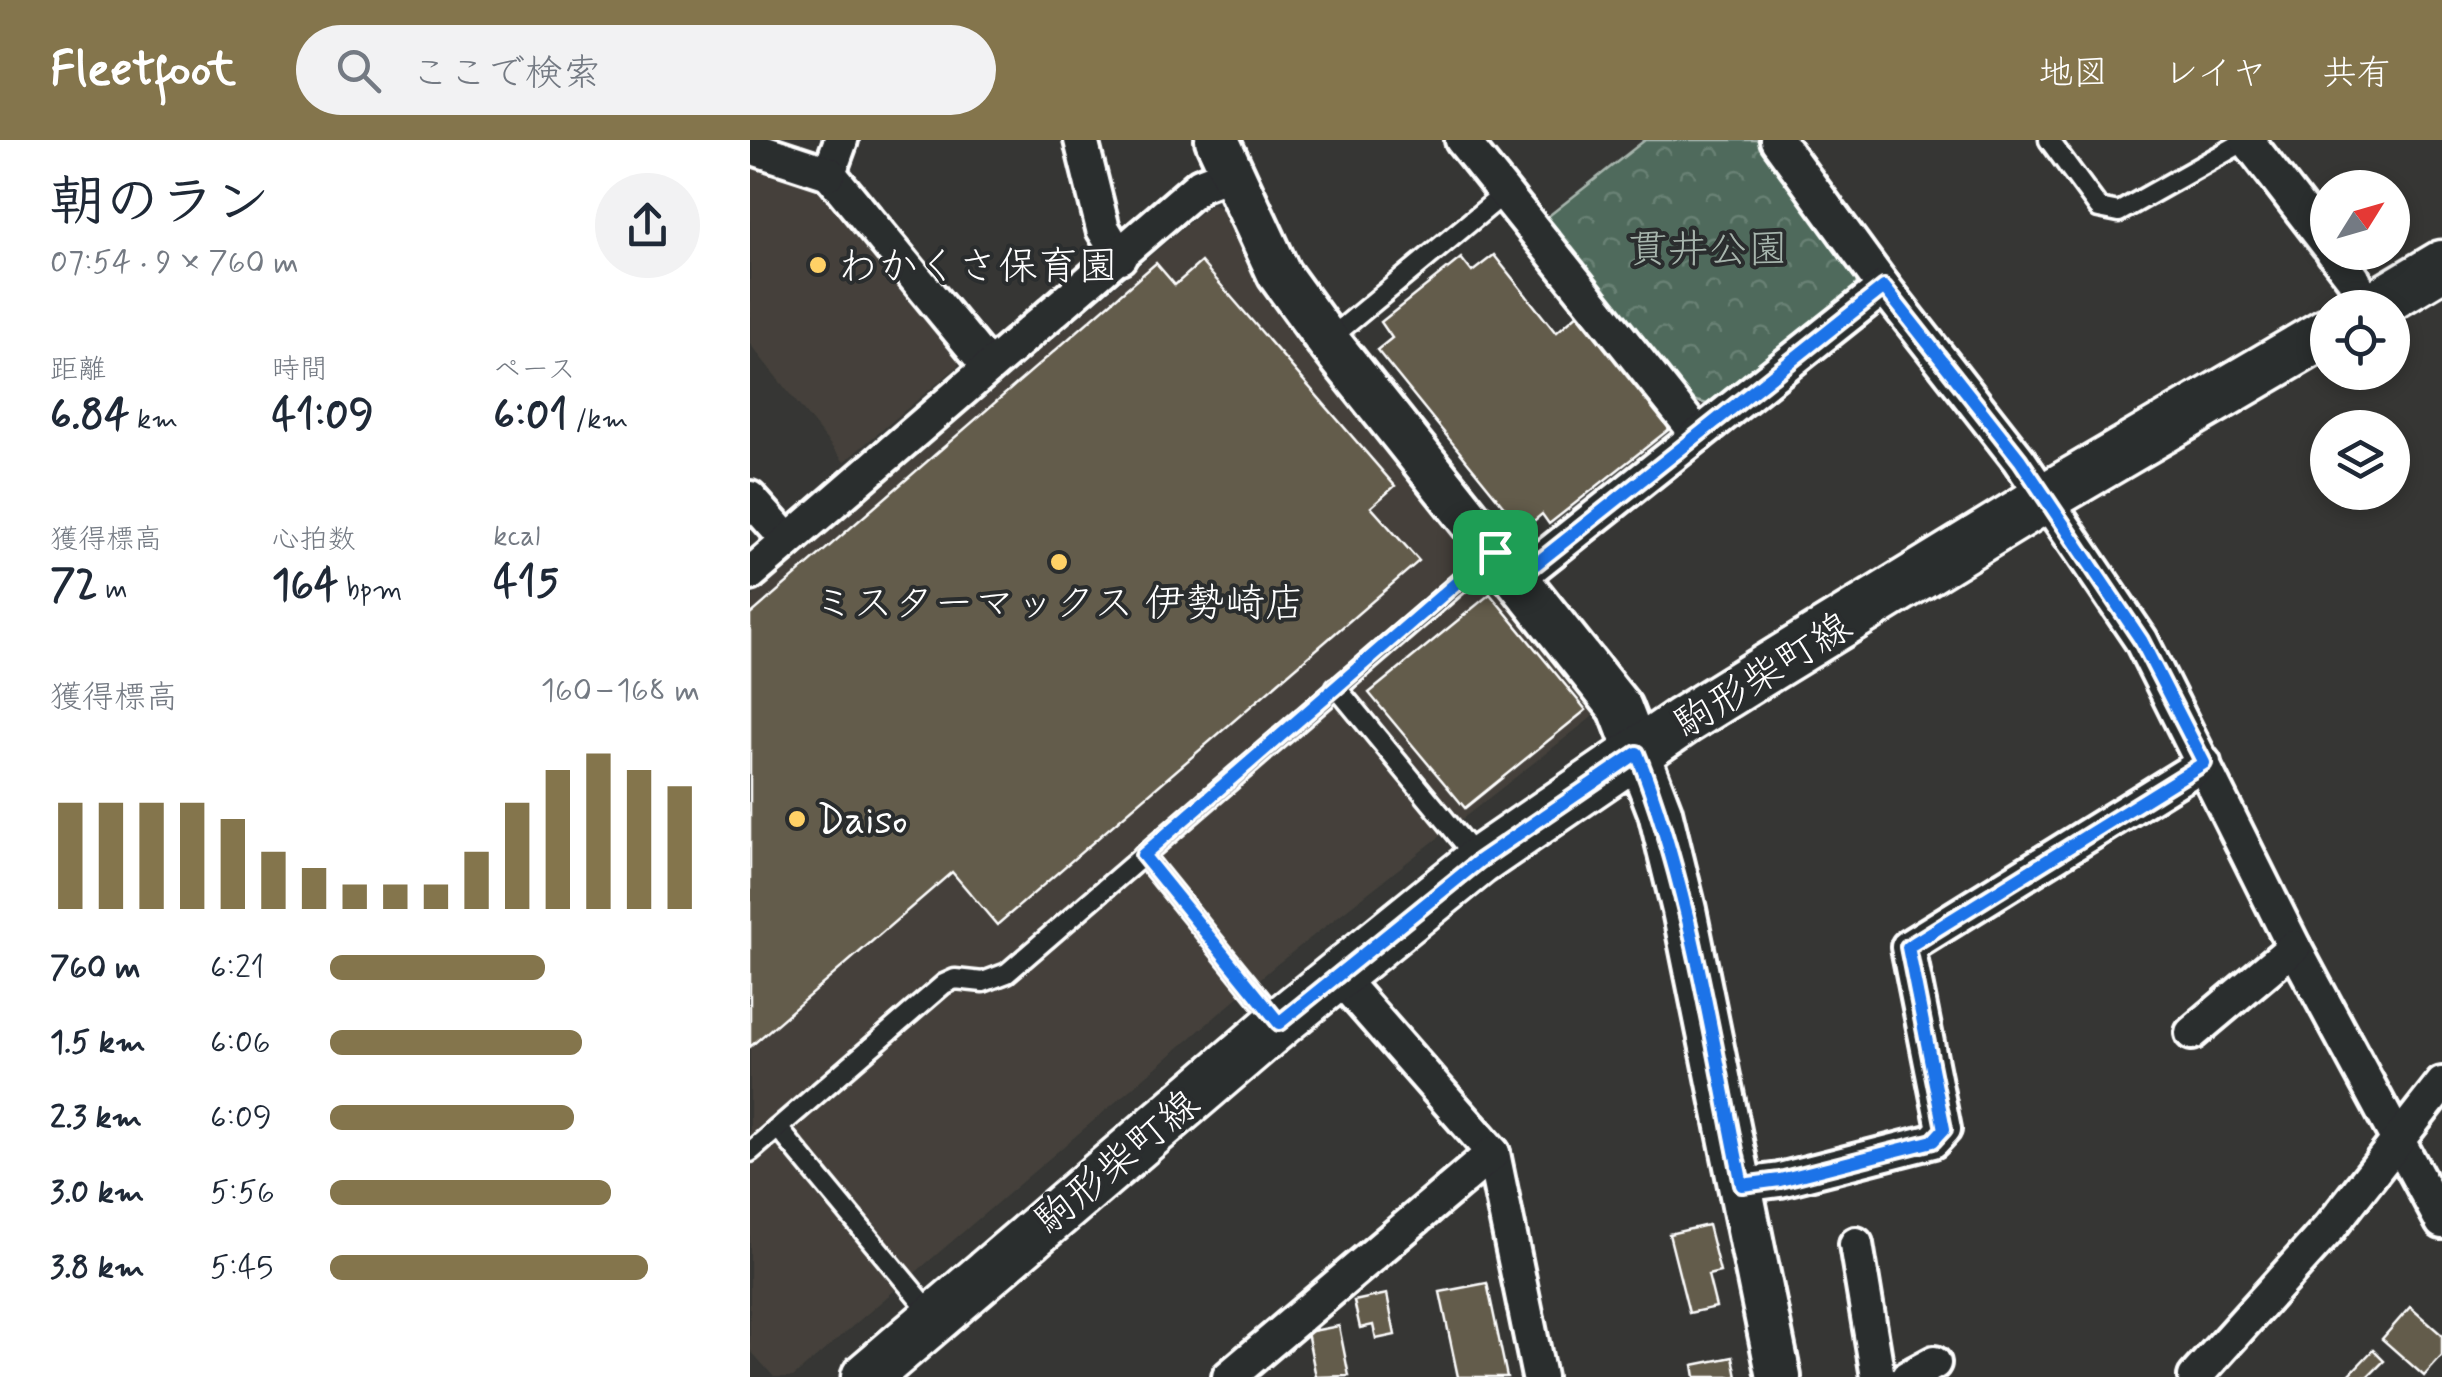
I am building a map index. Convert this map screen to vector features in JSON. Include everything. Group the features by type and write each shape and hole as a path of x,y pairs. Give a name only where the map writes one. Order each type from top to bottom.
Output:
{"main road":[{"path":"2400,290 2442,265"},
{"name":"駒形柴町線","path":"866,1377 1279,1023 1479,861 1768,668 2045,498 2310,343"}],"street":[{"path":"829,173 840,140"},
{"path":"1081,140 1103,228 1120,257"},
{"path":"1462,140 1698,435"},
{"path":"1777,140 1884,287 2020,460 2141,640 2294,947 2442,1220"},
{"path":"2247,140 2310,222"},
{"path":"750,146 829,173 988,366"},
{"path":"750,574 988,366 1120,257 1200,185 1224,157 1279,274 1620,708 1660,812 1680,894 1778,1377"},
{"path":"1506,566 1698,435 1884,287"},
{"path":"750,498 788,541"},
{"path":"1742,1185 1780,1180 1933,1141 1944,1129 1908,947 2204,763"},
{"path":"2192,1033 2294,947"},
{"path":"1338,976 1493,1153 1538,1377"},
{"path":"2195,1377 2330,1226 2442,1084"},
{"path":"1242,1373 1493,1153"},
{"path":"1856,1244 1878,1377"}],"lane":[{"path":"2049,140 2099,208 2118,212 2247,140"},
{"path":"1328,340 1504,193"},
{"path":"750,1152 944,984 955,978 983,982 1007,973 1336,688 1506,566"},
{"path":"1336,688 1479,861"},
{"path":"1143,855 1279,1023"},
{"path":"778,1128 934,1316"}],"shaded area":[{"name":"わかくさ保育園","path":"750,161 818,186 961,352 958,366 844,462 750,344"},
{"path":"1212,203 1226,211 1268,292 1466,549 1596,705 1592,717 1276,965 793,1377 774,1377 750,1350 750,599"}],"green space":[{"name":"貫井公園","path":"1645,140 1760,140 1860,272 1855,287 1707,404 1693,400 1546,218"}],"building":[{"path":"1494,255 1556,333 1580,312 1672,427 1549,524 1542,514 1523,530 1377,350 1392,338 1381,322 1461,258 1472,272"},
{"path":"1201,262 1395,486 1371,507 1419,561 997,925 952,872 750,1047 750,615 1156,263 1175,285"},
{"path":"1490,594 1586,710 1465,808 1369,693"},
{"path":"1708,1225 1720,1272 1708,1275 1716,1307 1689,1313 1669,1234"},
{"path":"1487,1283 1507,1377 1458,1377 1440,1292"},
{"path":"1387,1294 1395,1335 1376,1339 1373,1325 1360,1328 1354,1301"},
{"path":"2410,1307 2442,1335 2442,1356 2424,1376 2382,1339"},
{"path":"1339,1326 1349,1376 1316,1377 1307,1332"},
{"path":"2373,1350 2384,1361 2368,1377 2351,1377 2349,1375"},
{"path":"1733,1357 1737,1377 1695,1377 1693,1365"}],"place":[{"name":"わかくさ保育園","path":"818,265"},
{"name":"ミスターマックス 伊勢崎店","path":"1059,562"},
{"name":"Daiso","path":"797,819"}],"route":[{"path":"1884,287 2020,460 2141,640 2204,763 1908,947 1944,1129 1933,1141 1780,1180 1742,1185 1684,910 1660,812 1637,753 1479,861 1279,1023 1143,855 1495,552 1517,579 1884,287"}]}
